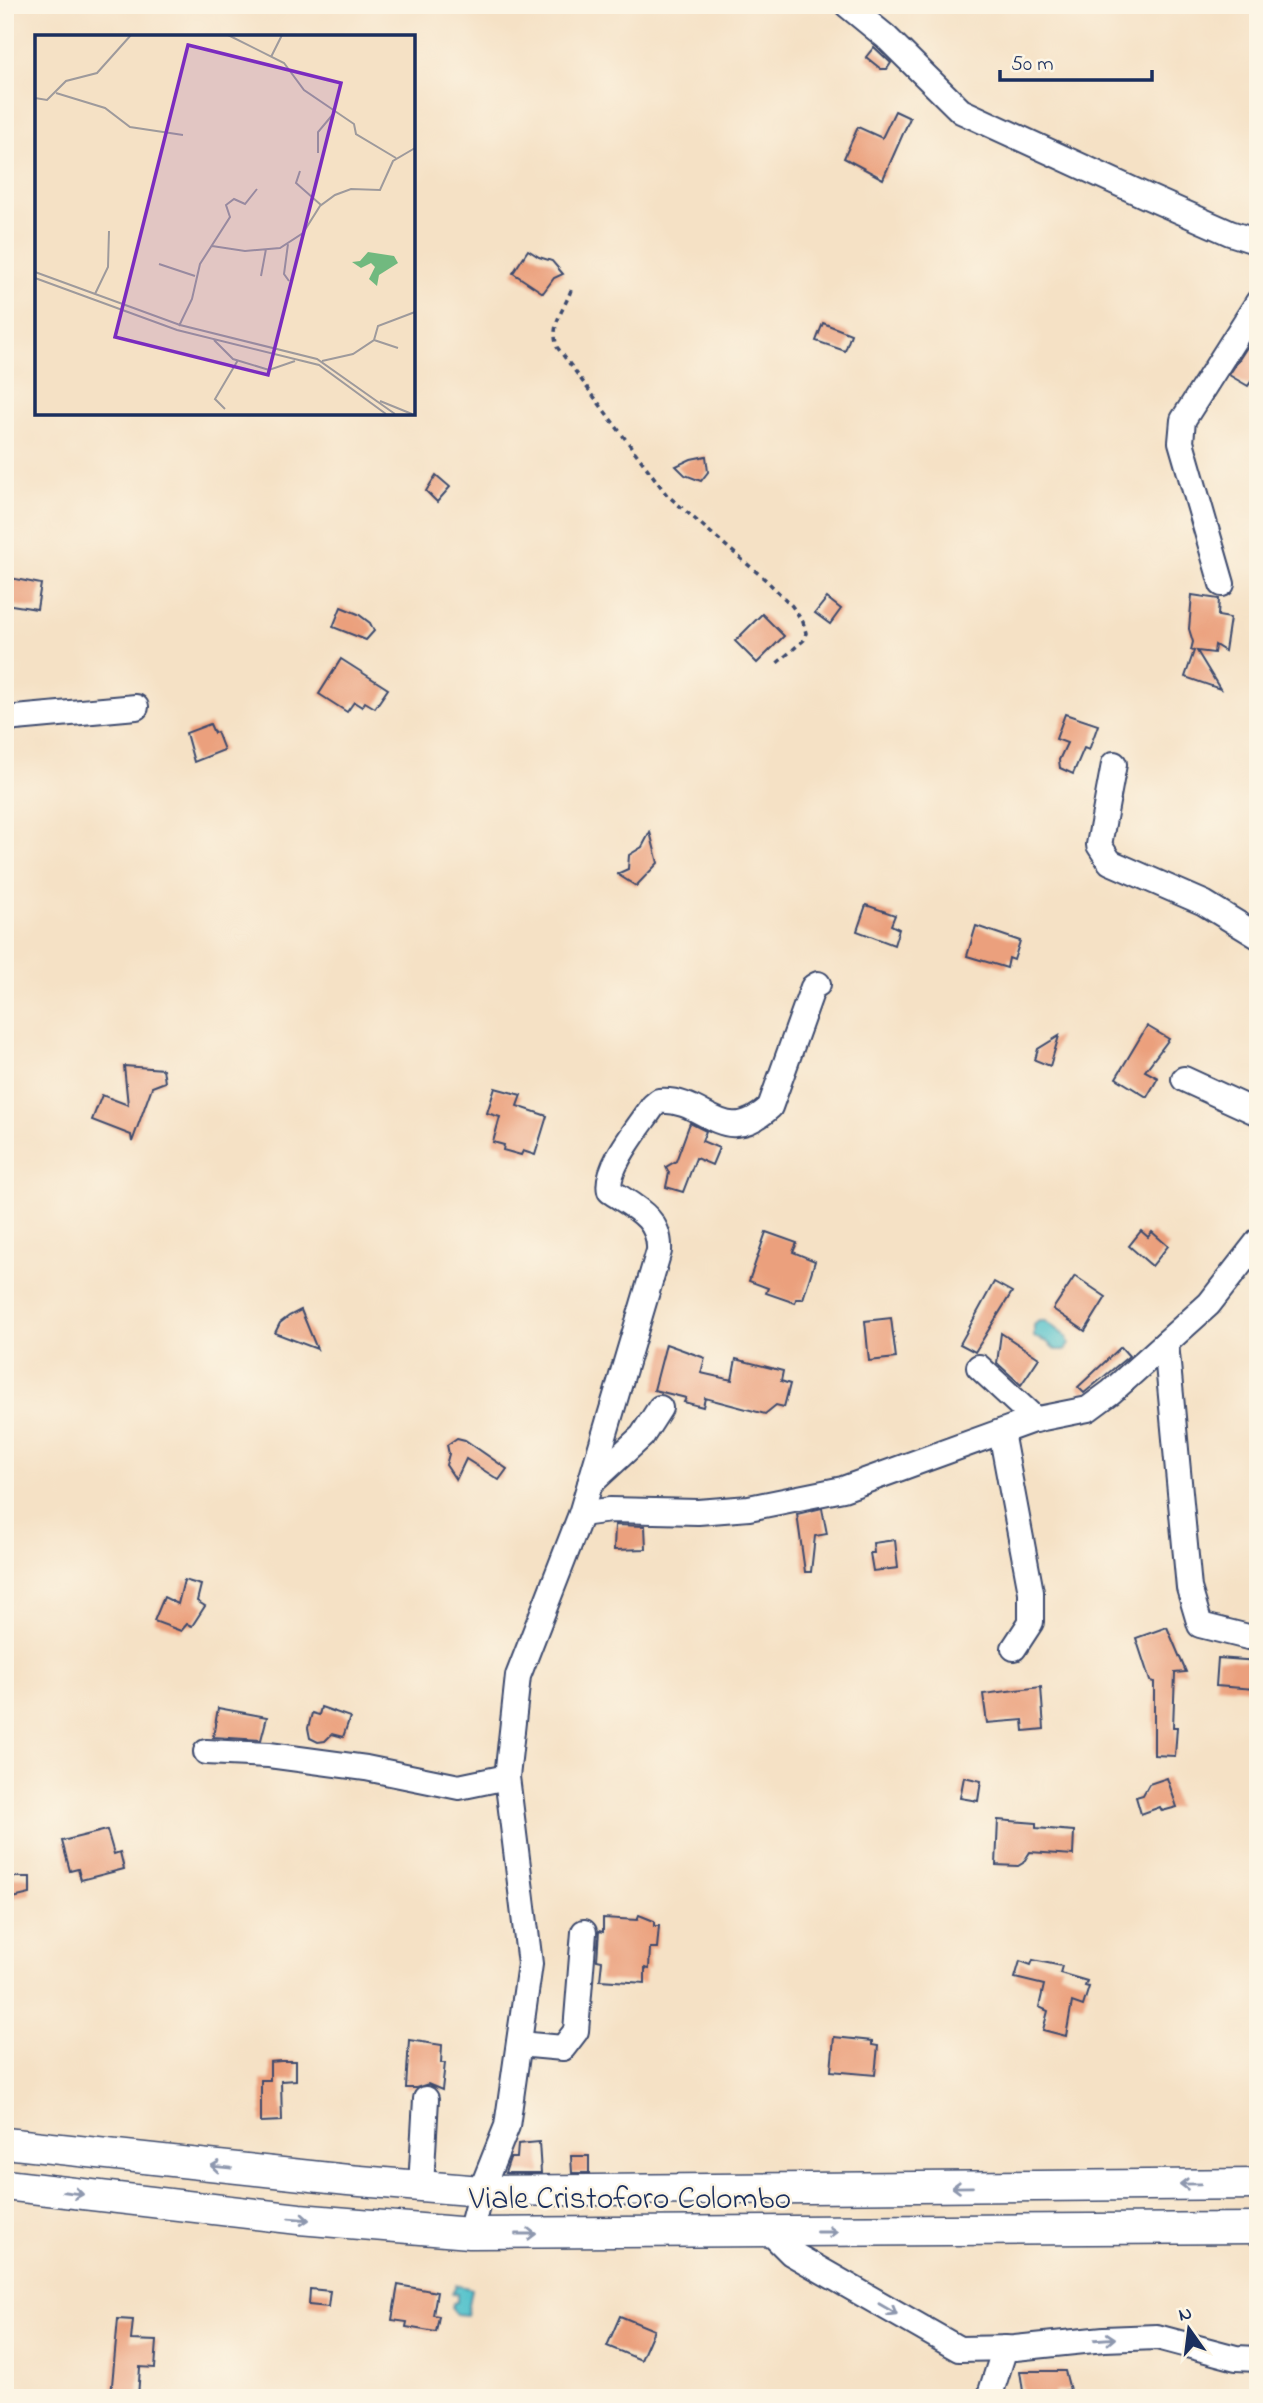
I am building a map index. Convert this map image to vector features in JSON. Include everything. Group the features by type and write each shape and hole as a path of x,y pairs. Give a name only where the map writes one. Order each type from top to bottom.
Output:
{"main road":[{"name":"Viale Cristoforo Colombo","path":"5,2143 334,2179 481,2191 1258,2184"},
{"name":"Viale Cristoforo Colombo","path":"5,2185 299,2219 470,2233 1258,2228"}],"street":[{"path":"847,5 886,37 961,111 1218,228 1258,242"},
{"path":"1222,584 1181,442 1183,420 1258,302"},
{"path":"5,719 136,707"},
{"path":"1114,764 1099,845 1110,862 1203,903 1258,936"},
{"path":"470,2233 481,2191 507,2126 530,1964 508,1777 518,1676 581,1514 659,1251 660,1238 645,1214 610,1191 608,1183 611,1170 653,1105 659,1101 679,1103 722,1122 739,1126 756,1120 770,1107 813,988 818,984"},
{"path":"1184,1079 1258,1113"},
{"path":"581,1514 610,1510 698,1512 763,1505 843,1489 1036,1420 1088,1409 1111,1392 1209,1304 1258,1241"},
{"path":"1166,1343 1189,1588 1200,1625 1248,1637"},
{"path":"979,1367 1036,1420"},
{"path":"589,1485 642,1436 660,1408"},
{"path":"1001,1432 1031,1591 1031,1622 1014,1648"},
{"path":"206,1752 269,1755 366,1768 459,1787 508,1777"},
{"path":"519,2044 563,2048 576,2031 584,1932"},
{"path":"421,2186 426,2099"},
{"path":"770,2232 791,2253 959,2349 1157,2337 1236,2358 1258,2359"},
{"path":"989,2398 1005,2348"}],"path":[{"path":"571,290 554,326 553,334 557,347 667,495 766,581 792,606 803,622 806,633 804,640 776,664"}],"water":[{"path":"1045,1321 1067,1337 1069,1344 1065,1350 1056,1350 1047,1342 1034,1337 1034,1325"},
{"path":"456,2285 472,2289 467,2315 456,2314 452,2309 453,2303 457,2302 457,2294 452,2293"}],"building":[{"path":"874,47 891,63 887,69 881,69 866,57"},
{"path":"895,111 910,118 883,179 844,158 858,127 882,138"},
{"path":"528,250 552,261 563,274 554,278 543,293 513,273"},
{"path":"823,323 851,334 845,351 816,341"},
{"path":"1251,341 1258,346 1258,371 1248,386 1229,375"},
{"path":"706,456 708,472 701,481 685,475 676,466 691,459"},
{"path":"436,475 450,487 437,502 426,491"},
{"path":"5,577 41,584 37,609 5,604"},
{"path":"1192,595 1219,599 1218,616 1230,618 1225,651 1215,645 1214,653 1197,651 1220,689 1185,677 1194,651 1191,650 1193,642 1189,629"},
{"path":"827,598 841,609 830,624 815,613"},
{"path":"341,607 370,623 374,631 366,640 333,627"},
{"path":"762,614 784,636 757,663 735,641"},
{"path":"341,659 388,689 375,708 365,702 362,707 354,702 347,712 319,694"},
{"path":"1065,714 1098,725 1089,750 1084,748 1073,774 1060,768 1059,760 1067,743 1056,739"},
{"path":"210,724 214,733 217,732 224,750 194,762 186,733"},
{"path":"650,832 658,863 636,886 617,874 628,869 629,855 642,847"},
{"path":"866,905 895,915 891,925 899,929 894,945 857,931"},
{"path":"976,926 1020,941 1014,960 1009,958 1007,968 967,956"},
{"path":"1147,1026 1169,1039 1145,1071 1158,1078 1147,1097 1116,1078"},
{"path":"1059,1036 1050,1066 1035,1060 1038,1049"},
{"path":"124,1066 163,1069 165,1082 152,1087 132,1142 131,1135 92,1120 102,1095 128,1105"},
{"path":"495,1088 521,1095 517,1106 547,1116 535,1155 523,1151 521,1155 503,1150 504,1145 493,1142 500,1117 487,1113"},
{"path":"690,1123 706,1131 702,1141 719,1148 712,1165 696,1158 683,1192 666,1187 669,1173 666,1167 676,1161"},
{"path":"1141,1231 1148,1237 1152,1232 1168,1246 1152,1266 1129,1246"},
{"path":"766,1232 797,1243 793,1252 815,1261 803,1299 796,1299 795,1303 766,1293 768,1288 749,1281"},
{"path":"1075,1276 1106,1297 1085,1331 1053,1309"},
{"path":"994,1282 1012,1292 975,1352 960,1344"},
{"path":"301,1310 317,1349 275,1333 280,1323"},
{"path":"891,1318 896,1358 869,1361 865,1321"},
{"path":"1001,1333 1039,1358 1021,1385 997,1363"},
{"path":"666,1344 705,1358 701,1373 732,1380 736,1359 783,1371 781,1381 790,1384 784,1407 776,1405 765,1414 705,1398 703,1407 684,1402 686,1398 654,1390"},
{"path":"1121,1347 1129,1356 1084,1393 1078,1387"},
{"path":"457,1438 465,1440 507,1469 499,1480 466,1459 456,1480 446,1465 449,1454 447,1445"},
{"path":"822,1508 827,1534 815,1536 811,1572 805,1572 797,1514"},
{"path":"615,1525 645,1526 646,1549 614,1550"},
{"path":"895,1540 898,1568 873,1571 870,1553 874,1553 873,1543"},
{"path":"184,1580 201,1585 197,1601 205,1606 192,1626 187,1624 181,1631 154,1621 164,1597 178,1604"},
{"path":"1167,1627 1186,1672 1175,1673 1175,1756 1154,1755 1154,1682 1150,1681 1136,1638"},
{"path":"1218,1658 1258,1661 1255,1689 1216,1686"},
{"path":"1041,1687 1044,1729 1024,1731 1023,1720 987,1723 983,1694"},
{"path":"321,1707 350,1717 343,1737 332,1734 325,1741 318,1742 310,1738 308,1728 312,1713 319,1715"},
{"path":"218,1708 267,1717 261,1740 213,1737"},
{"path":"964,1777 981,1781 978,1801 960,1798"},
{"path":"1167,1778 1177,1807 1162,1811 1160,1807 1141,1814 1136,1797 1143,1795 1149,1784"},
{"path":"998,1820 1036,1823 1036,1828 1074,1831 1073,1855 1030,1852 1018,1866 996,1865"},
{"path":"107,1830 114,1854 120,1852 124,1869 81,1880 78,1869 70,1871 62,1841"},
{"path":"13,1877 30,1877 30,1894 13,1898"},
{"path":"639,1915 654,1921 654,1926 659,1926 657,1948 650,1948 649,1969 645,1968 645,1983 600,1980 602,1961 597,1960 599,1931 603,1932 603,1918 637,1920"},
{"path":"1033,1960 1062,1966 1060,1973 1087,1981 1085,1986 1089,1987 1083,2006 1072,2002 1066,2036 1043,2030 1048,2011 1039,2007 1044,1985 1015,1978 1020,1961 1031,1965"},
{"path":"834,2037 872,2041 872,2045 878,2046 875,2075 831,2071"},
{"path":"409,2040 442,2045 441,2063 445,2063 442,2090 428,2084 406,2088"},
{"path":"296,2061 296,2080 281,2081 282,2121 261,2122 261,2080 270,2080 270,2062"},
{"path":"539,2142 541,2173 505,2173 510,2158 517,2158 518,2144"},
{"path":"571,2156 589,2156 589,2173 572,2173"},
{"path":"398,2285 437,2292 433,2315 439,2316 436,2332 406,2327 407,2322 392,2320"},
{"path":"310,2289 330,2291 328,2307 309,2305"},
{"path":"620,2316 654,2330 641,2360 607,2346"},
{"path":"118,2319 133,2320 131,2340 157,2341 155,2368 140,2367 138,2398 111,2396"},
{"path":"1020,2371 1065,2371 1070,2390 1055,2392 1056,2398 1024,2398"}]}
